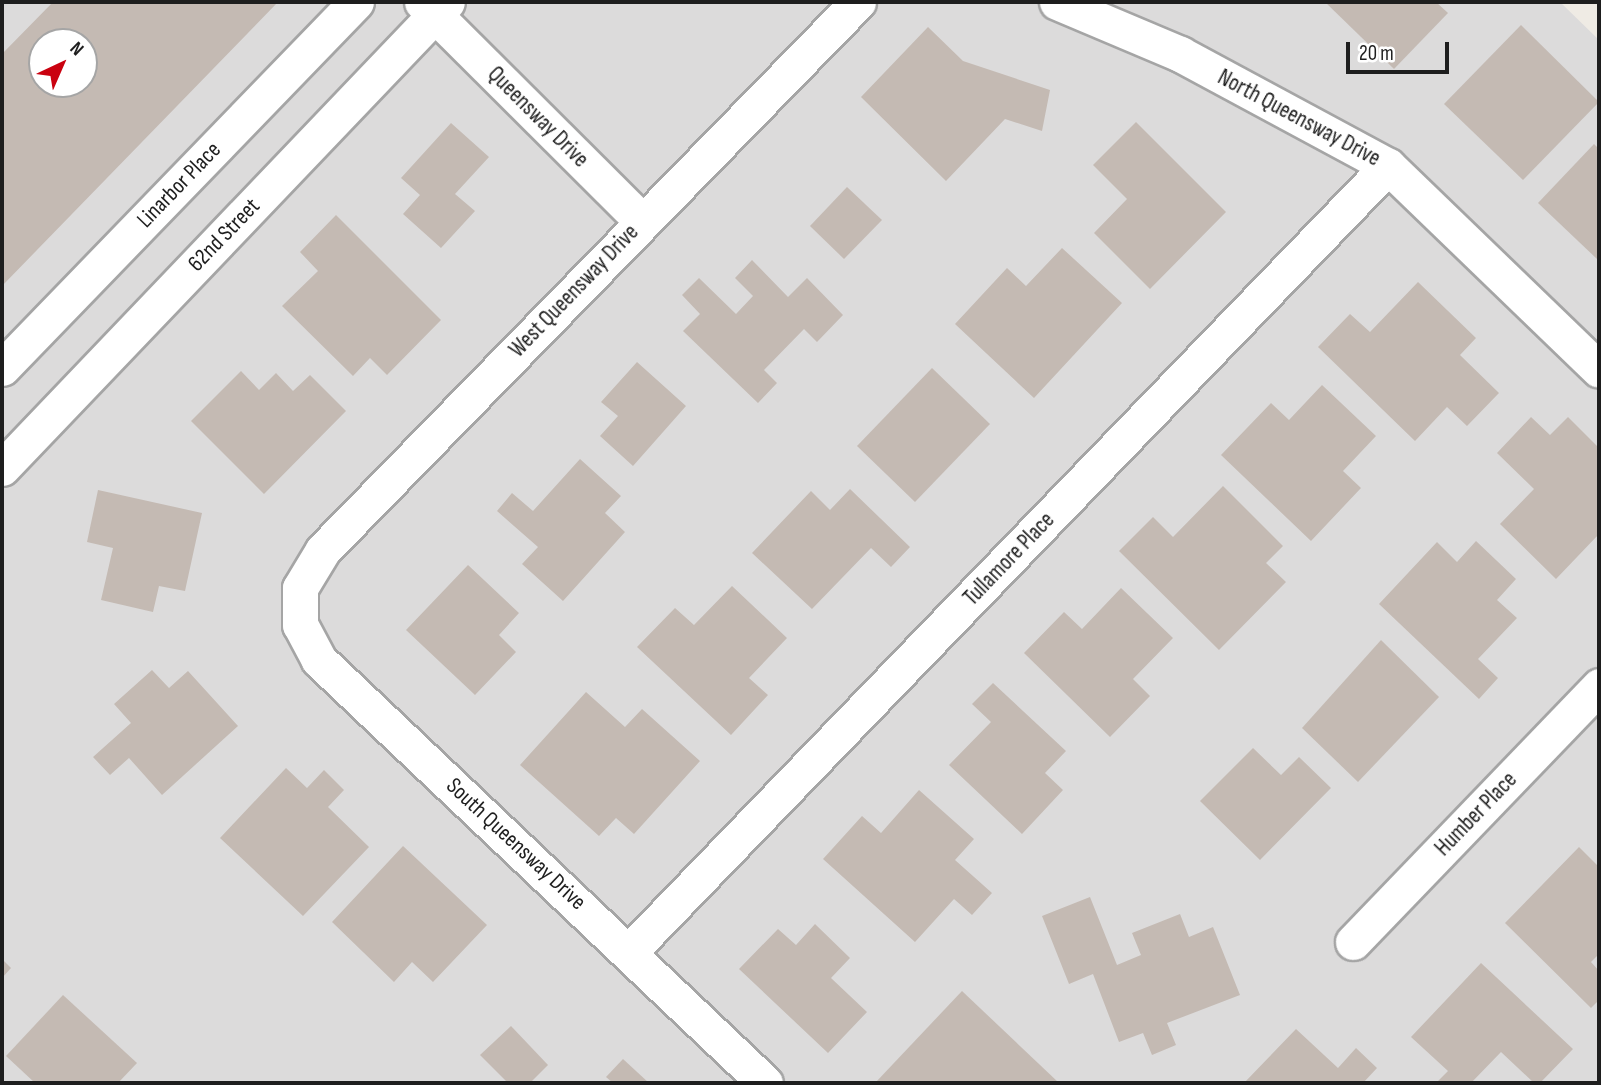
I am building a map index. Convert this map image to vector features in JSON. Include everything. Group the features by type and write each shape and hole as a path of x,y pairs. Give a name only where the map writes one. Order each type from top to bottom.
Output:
{"street":[{"name":"Linarbor Place","path":"2,368 356,2"},
{"name":"West Queensway Drive","path":"300,588 323,550 858,2"},
{"name":"North Queensway Drive","path":"1057,2 1180,54 1388,166 1599,370"},
{"name":"Queensway Drive","path":"434,6 642,221"},
{"name":"62nd Street","path":"2,468 434,6"},
{"name":"Tullamore Place","path":"630,951 1388,166"},
{"name":"South Queensway Drive","path":"300,588 300,625 319,660 630,951 765,1083"},
{"name":"Humber Place","path":"1353,942 1599,686"}],"shaded area":[{"path":"2,2 1560,2 1599,40 1599,1083 2,1083"}],"building":[{"path":"53,2 278,2 2,286 2,54"},
{"path":"1325,2 1436,2 1448,13 1394,69"},
{"path":"1521,25 1599,102 1523,180 1444,104"},
{"path":"928,27 963,61 1050,90 1042,131 1005,119 946,181 861,97"},
{"path":"1136,122 1226,212 1150,289 1094,233 1127,199 1093,165"},
{"path":"451,123 489,157 455,194 475,211 441,248 403,214 420,195 401,178"},
{"path":"1594,144 1599,149 1597,259 1538,203"},
{"path":"847,187 882,220 844,259 810,226"},
{"path":"336,215 441,320 387,375 370,358 353,376 282,306 318,271 300,252"},
{"path":"1062,248 1122,303 1034,398 955,324 1007,268 1026,286"},
{"path":"752,260 788,297 807,278 843,315 817,342 804,329 764,370 777,383 758,403 683,331 700,314 682,295 699,278 736,314 753,296 735,278"},
{"path":"1418,282 1476,338 1460,355 1499,393 1467,426 1447,407 1415,441 1318,347 1350,314 1370,332"},
{"path":"637,362 686,406 633,466 600,436 618,416 601,402"},
{"path":"932,368 990,424 915,502 857,446"},
{"path":"241,371 259,390 276,373 293,391 310,375 346,411 264,494 191,421"},
{"path":"1322,385 1376,436 1343,471 1361,488 1311,541 1221,455 1271,403 1289,420"},
{"path":"1531,417 1550,435 1568,417 1599,448 1599,534 1556,579 1500,524 1534,489 1497,453"},
{"path":"580,459 621,496 605,513 625,532 563,601 522,564 538,547 497,511 512,493 533,511"},
{"path":"1223,486 1283,546 1266,563 1286,582 1219,650 1119,551 1153,517 1173,537"},
{"path":"850,489 910,547 891,567 871,548 812,609 752,553 811,491 830,510"},
{"path":"98,490 202,513 185,591 159,586 153,612 101,600 113,548 87,542"},
{"path":"1476,541 1516,579 1497,600 1517,618 1478,659 1498,678 1479,699 1379,604 1437,542 1457,562"},
{"path":"468,565 519,613 499,635 516,652 475,695 406,630"},
{"path":"732,586 787,638 749,678 768,695 731,735 637,647 675,608 694,625"},
{"path":"1121,588 1173,638 1133,679 1150,696 1110,737 1024,653 1064,612 1082,629"},
{"path":"1381,640 1439,697 1358,782 1302,728"},
{"path":"152,670 169,688 188,671 238,726 162,795 129,758 110,775 93,757 131,723 114,704"},
{"path":"993,683 1066,751 1045,773 1063,790 1022,834 949,765 991,722 972,704"},
{"path":"586,692 625,727 642,709 700,761 634,834 616,818 599,836 520,765"},
{"path":"1253,748 1281,775 1299,757 1331,788 1260,860 1200,801"},
{"path":"286,768 307,788 324,770 344,790 328,807 369,847 303,916 220,838"},
{"path":"919,790 974,839 955,860 992,893 972,915 954,899 915,942 823,859 862,816 881,833"},
{"path":"403,846 487,925 433,982 412,962 394,982 332,922"},
{"path":"1579,847 1599,867 1599,954 1591,962 1599,971 1599,1000 1591,1008 1505,923"},
{"path":"1090,897 1117,965 1141,955 1132,933 1180,914 1189,937 1213,927 1240,995 1167,1023 1176,1045 1152,1055 1143,1033 1119,1042 1093,974 1069,984 1042,916"},
{"path":"815,924 850,958 831,978 867,1012 828,1053 739,969 778,929 796,945"},
{"path":"2,959 11,968 2,978"},
{"path":"1481,963 1573,1049 1540,1083 1534,1083 1501,1052 1471,1083 1436,1083 1448,1071 1411,1037"},
{"path":"962,991 1058,1082 876,1082"},
{"path":"63,995 137,1063 118,1083 35,1083 6,1056"},
{"path":"511,1026 548,1065 530,1083 508,1083 480,1055"},
{"path":"1296,1029 1338,1068 1356,1048 1377,1068 1363,1083 1244,1083"},
{"path":"623,1059 649,1083 613,1083 606,1077"}]}
